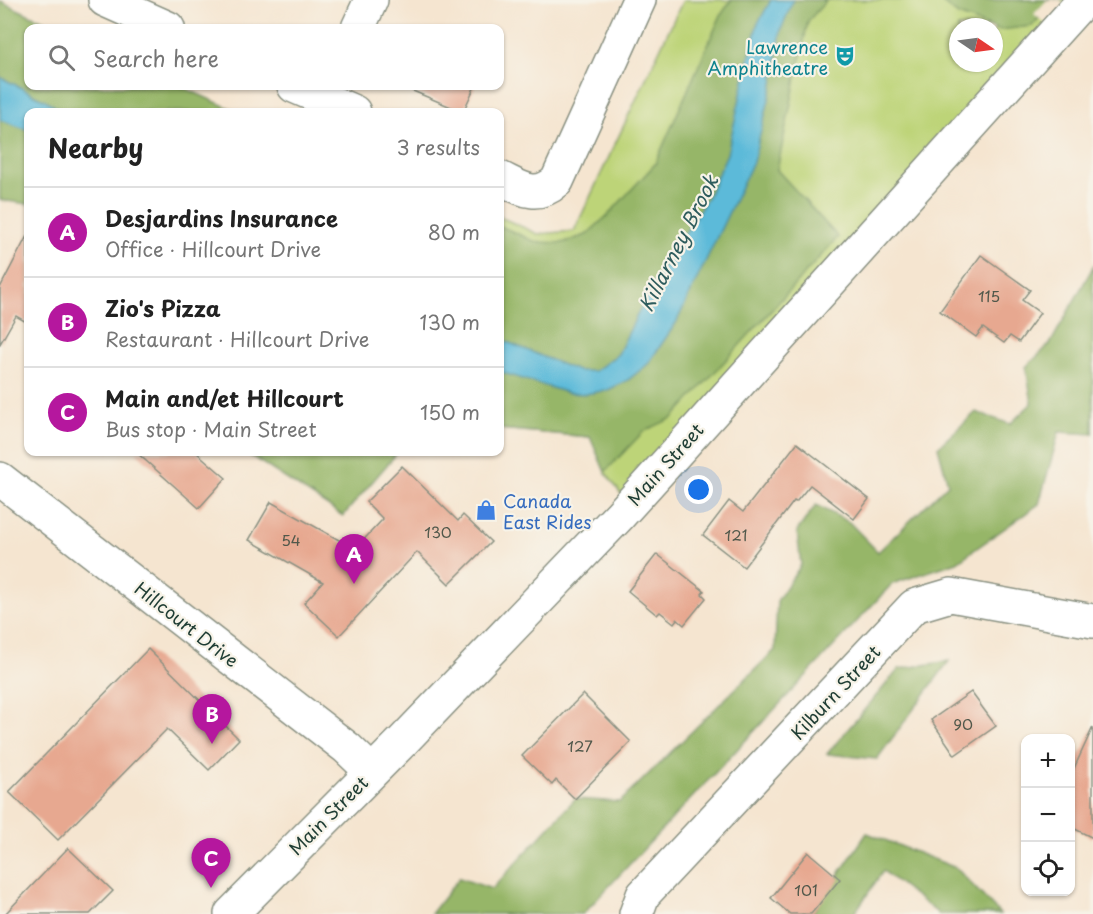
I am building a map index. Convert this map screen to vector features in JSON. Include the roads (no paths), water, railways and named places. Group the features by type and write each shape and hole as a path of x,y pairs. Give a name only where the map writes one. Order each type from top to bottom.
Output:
{"main road":[{"path":"105,0 159,24"},
{"path":"349,16 371,0"},
{"path":"504,180 527,191 539,192 549,188 557,181 639,0"},
{"name":"Main Street","path":"231,914 409,735 619,516 1084,0"},
{"path":"308,90 338,99"},
{"name":"Hillcourt Drive","path":"0,479 347,748 371,771"},
{"name":"Kilburn Street","path":"636,914 643,895 914,606 951,595 1093,621"}],"water":[{"path":"771,0 793,0 781,30 773,84 753,162 676,323 648,364 628,380 608,390 586,394 568,393 504,373 504,341 578,371 595,371 618,354 650,289 706,200 727,154 757,25"},
{"path":"0,77 57,108 24,108 24,129 0,120"}],"place":[{"name":"Lawrence Amphitheatre","path":"845,56"},
{"name":"Canada East Rides","path":"486,510"},
{"name":"Desjardins Insurance","path":"354,584"},
{"name":"Zio's Pizza","path":"212,744"},
{"name":"Main and/et Hillcourt","path":"211,888"}],"water label":[{"name":"Killarney Brook","path":"678,243"}]}
